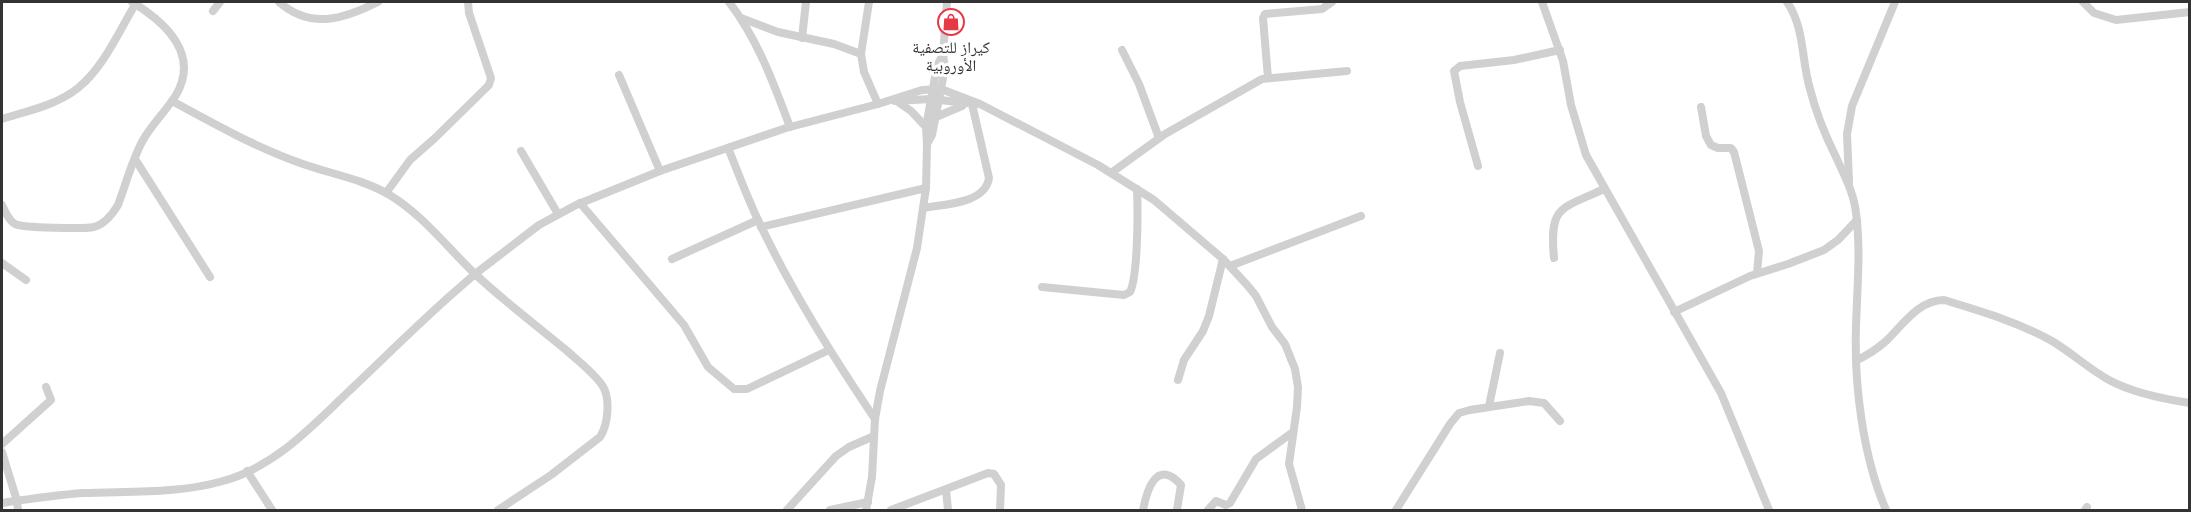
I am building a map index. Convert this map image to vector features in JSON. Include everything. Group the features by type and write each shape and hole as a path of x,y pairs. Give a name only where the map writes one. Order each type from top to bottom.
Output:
{"street":[{"path":"2,119 52,103 78,87 95,69 134,2 171,34 182,54 184,75 172,100 144,139 118,205 108,218 92,228 20,225 9,219 2,205"},
{"path":"213,11 220,2"},
{"path":"279,2 300,16 312,19 345,16 378,2"},
{"path":"386,193 410,160 489,85 491,78 469,13 468,2"},
{"path":"729,2 741,18 776,89 790,127"},
{"path":"802,38 806,2"},
{"path":"869,2 861,54 864,72 878,104"},
{"path":"830,510 867,506 872,477 875,419 885,365 917,248 924,208 926,127 935,100 939,61 943,54 947,2"},
{"path":"1268,78 1263,18 1265,14 1322,9 1332,2"},
{"path":"1542,2 1560,50 1579,136 1586,156 1721,393 1769,510"},
{"path":"1787,2 1799,25 1809,86 1816,112 1849,186 1857,220 1857,360 1863,422 1870,466 1886,510"},
{"path":"1849,186 1847,134 1852,106 1895,2"},
{"path":"2083,2 2094,13 2116,20 2190,12"},
{"path":"741,18 802,38 834,44 861,54"},
{"path":"1122,50 1159,138"},
{"path":"1478,166 1460,102 1455,69 1460,66 1514,60 1560,50"},
{"path":"1111,173 1159,138 1257,81 1347,71"},
{"path":"619,75 660,171"},
{"path":"2,503 82,493 187,488 226,480 247,471 272,458 302,436 422,321 475,274 539,225 558,214 660,171 790,127 937,88 1111,173 1137,189 1180,221 1223,259 1256,296 1290,355 1298,387 1289,464 1302,510"},
{"path":"172,100 219,127 292,160 367,184 386,193 414,213 475,274 579,361 603,385 607,418 605,430 600,437 510,507 498,510"},
{"path":"927,144 932,135 936,117 935,100"},
{"path":"893,101 935,100 973,104"},
{"path":"893,101 911,111 926,127"},
{"path":"936,117 973,104"},
{"path":"924,208 973,198 988,184 989,178 973,104"},
{"path":"1701,107 1706,136 1711,145 1718,148 1731,148 1734,152 1759,251 1757,273"},
{"path":"728,148 759,223 829,350 875,419"},
{"path":"521,151 558,214"},
{"path":"135,159 210,277"},
{"path":"672,259 759,223 926,188"},
{"path":"1042,287 1117,294 1130,292 1134,280 1138,219 1137,189"},
{"path":"1554,258 1553,233 1558,213 1564,207 1604,189"},
{"path":"580,203 684,326 708,367 734,389 747,388 829,350"},
{"path":"1230,266 1361,216"},
{"path":"1674,312 1757,273 1824,250 1838,240 1857,220"},
{"path":"1178,380 1184,360 1203,331 1209,316 1223,259"},
{"path":"2,263 26,280"},
{"path":"1857,360 1873,352 1923,305 1944,300 2032,331 2052,341 2108,380 2160,398 2190,403"},
{"path":"1489,406 1500,353"},
{"path":"2,444 51,400 46,387"},
{"path":"1396,510 1459,413 1529,400 1540,401 1560,421"},
{"path":"1208,510 1216,501 1229,508 1256,459 1293,432"},
{"path":"787,510 836,456 849,447 874,436"},
{"path":"2,452 18,510"},
{"path":"247,471 272,510"},
{"path":"891,510 988,473 994,474 1001,485 1000,510"},
{"path":"1143,510 1149,486 1156,477 1164,474 1172,476 1181,485 1177,510"},
{"path":"946,490 948,510"}],"place":[{"name":"كيراز للتصفية الأوروبية","path":"951,22"}]}
